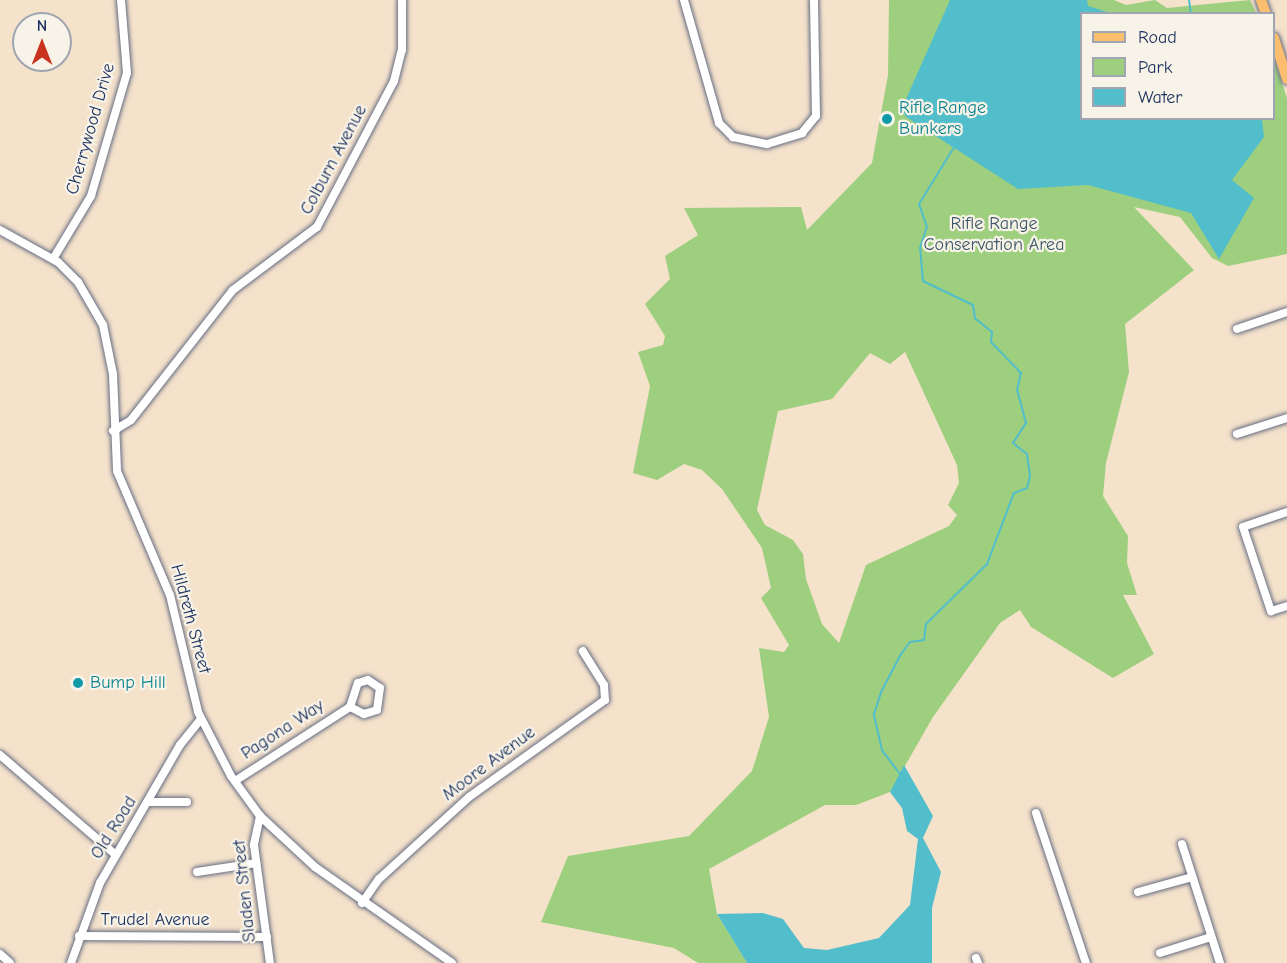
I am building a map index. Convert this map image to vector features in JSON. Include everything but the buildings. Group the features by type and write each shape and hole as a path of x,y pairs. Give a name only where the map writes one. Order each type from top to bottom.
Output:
{"main road":[{"path":"1275,41 1287,79"}],"street":[{"name":"Cherrywood Drive","path":"53,259 91,196 127,73 121,0"},
{"name":"Colburn Avenue","path":"113,431 131,420 233,290 317,227 394,81 402,50 402,0"},
{"path":"684,0 719,123 732,137 766,144 802,133 816,116 814,0"},
{"name":"Hildreth Street","path":"0,230 53,259 78,282 103,325 113,374 113,431 123,491 170,595 201,719 235,781 260,816 362,903 452,963"},
{"path":"1237,329 1287,312"},
{"path":"1237,434 1287,418"},
{"path":"1287,512 1243,527 1271,611 1287,606"},
{"name":"Moore Avenue","path":"362,903 379,879 468,797 605,699 604,685 583,651"},
{"name":"Pagona Way","path":"235,781 350,707 358,682 368,680 380,688 377,710 364,714 350,707"},
{"name":"Old Road","path":"70,963 79,936 116,855 150,802 180,745 201,719"},
{"path":"0,755 116,855"},
{"path":"150,802 187,802"},
{"path":"1036,813 1086,963"},
{"name":"Sladen Street","path":"260,816 254,834 270,963"},
{"path":"1182,844 1220,963"},
{"path":"197,872 256,863"},
{"path":"1138,892 1192,878"},
{"name":"Trudel Avenue","path":"79,936 267,937"},
{"path":"1160,953 1211,937"},
{"path":"0,954 10,963"}],"green space":[{"name":"Rifle Range Conservation Area","path":"889,0 1114,0 1126,5 1155,0 1167,8 1250,0 1256,12 1080,12 1080,120 1275,120 1275,62 1287,98 1287,254 1228,266 1212,258 1180,217 1134,207 1194,270 1125,324 1129,372 1106,463 1103,496 1128,536 1127,563 1137,595 1123,595 1154,654 1113,678 1031,627 1020,610 1000,623 933,717 890,792 856,805 825,805 709,869 717,914 747,963 698,963 674,948 541,922 568,856 689,836 752,771 769,717 759,648 784,652 789,645 761,598 771,588 762,548 722,489 702,470 684,464 657,480 633,473 650,386 638,352 663,345 665,336 645,304 670,279 665,256 698,235 684,208 801,207 807,230 872,163 888,75","holes":["905,352 957,465 959,483 948,505 957,515 949,526 866,565 839,643 822,624 806,579 803,554 793,540 765,525 757,510 778,411 832,399 870,353 890,364"]}],"water":[{"path":"950,0 1087,0 1088,6 1107,12 1080,12 1080,120 1262,120 1264,137 1232,180 1254,198 1219,259 1191,213 1088,185 1018,189 906,117 902,108"},
{"path":"904,765 933,816 923,838 941,872 932,908 932,963 747,963 717,914 763,913 783,919 804,948 827,950 879,938 910,905 918,839 907,831 902,808 890,792"}],"waterway":[{"path":"1189,0 1191,12"},
{"path":"900,774 882,750 874,714 881,692 910,642 924,640 926,624 987,564 1014,493 1027,488 1030,476 1027,454 1013,443 1026,423 1017,390 1021,373 991,342 992,332 975,318 973,305 923,281 920,248 927,227 919,204 954,147"}],"place":[{"name":"Rifle Range Bunkers","path":"887,119"},
{"name":"Bump Hill","path":"78,683"}]}
